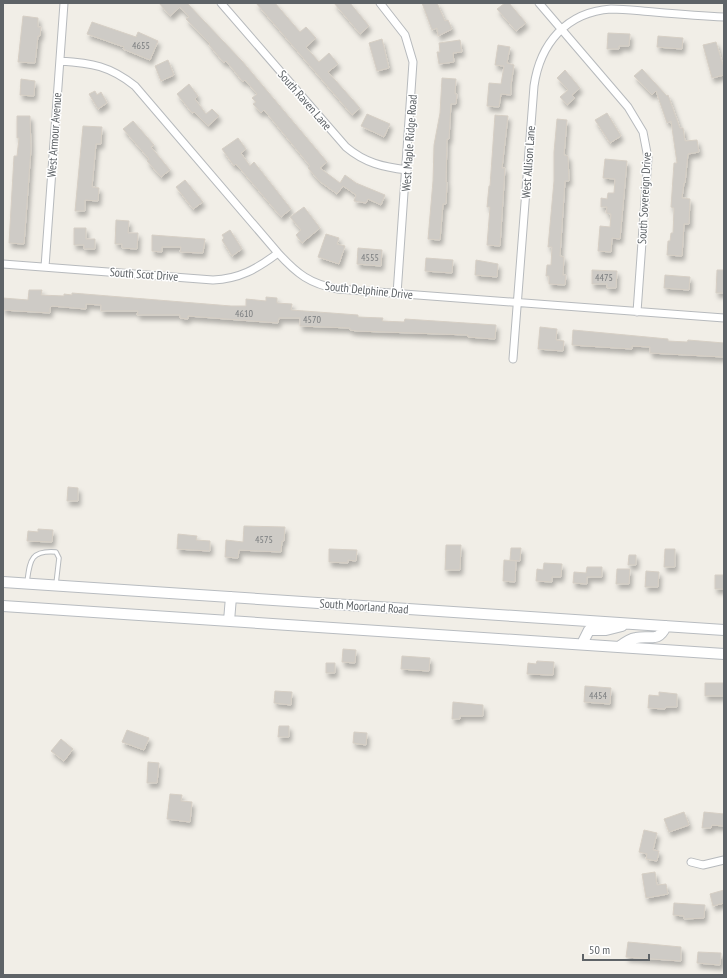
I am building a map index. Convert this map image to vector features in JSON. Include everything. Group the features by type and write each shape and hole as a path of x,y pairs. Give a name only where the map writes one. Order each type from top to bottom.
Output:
{"main road":[{"name":"South Moorland Road","path":"3,582 724,630"},
{"path":"229,621 231,597"},
{"name":"South Moorland Road","path":"3,606 724,654"},
{"path":"582,644 590,630 606,630 631,624"},
{"path":"619,647 629,640 636,638 658,637 662,635 666,626"}],"street":[{"name":"West Armour Avenue","path":"45,267 64,3"},
{"name":"South Raven Lane","path":"221,3 346,147 355,155 378,166 407,170"},
{"name":"West Maple Ridge Road","path":"380,3 405,35 413,62 407,170 397,294"},
{"name":"South Sovereign Drive","path":"539,3 628,107 643,132 648,158 637,312"},
{"name":"West Allison Lane","path":"513,359 536,71 544,50 550,41 569,23 585,14 611,9 724,17"},
{"name":"South Delphine Drive","path":"60,61 100,66 124,77 135,86 278,253 302,276 325,287 397,294 724,318"},
{"name":"South Scot Drive","path":"3,264 226,279 254,270 278,253"},
{"path":"691,862 703,865 724,860"}],"lane":[{"path":"27,584 31,559 36,554 56,552 59,558 56,585"}],"building":[{"path":"159,3 187,3 242,61 327,162 320,168 340,183 345,175 356,183 385,195 381,205 368,199 366,203 354,201 356,195 343,186 337,194 319,181 308,168 310,166 264,110 261,113 253,104 256,102 252,98 257,94 245,80 243,82 226,61 224,63 209,45 210,44 186,19 189,17 180,7 170,16"},
{"path":"256,3 275,3 300,32 306,27 316,38 306,47 319,62 329,53 338,64 328,72 360,108 352,115"},
{"path":"334,3 350,3 369,26 360,34"},
{"path":"422,3 437,3 445,21 448,20 452,29 438,36 437,28 432,30"},
{"path":"505,3 509,3 526,23 516,31 497,9"},
{"path":"23,16 38,18 38,27 41,27 40,36 38,36 35,63 18,62"},
{"path":"92,22 136,37 138,32 158,41 150,60 123,49 124,47 87,34"},
{"path":"608,33 630,34 629,46 619,46 619,49 607,49"},
{"path":"658,36 683,38 682,49 657,47"},
{"path":"382,39 389,68 377,71 369,43"},
{"path":"460,40 462,52 453,53 454,62 439,64 437,52 440,52 439,43"},
{"path":"716,42 724,68 724,75 712,78 703,45"},
{"path":"498,45 510,47 507,63 514,65 511,95 501,94 499,107 487,106 489,83 501,84 504,66 495,65"},
{"path":"168,60 174,75 161,81 155,66"},
{"path":"642,69 667,96 668,95 680,128 683,128 685,141 697,140 699,152 688,154 682,198 690,199 689,224 684,224 682,256 667,255 668,241 670,241 671,233 673,233 674,208 671,207 674,163 677,163 671,121 667,123 656,91 652,95 634,76"},
{"path":"565,70 580,88 572,95 575,98 567,105 560,97 568,90 557,78"},
{"path":"442,78 456,79 455,94 457,94 456,104 451,104 449,139 447,139 446,204 443,204 440,240 428,239 433,181 434,145 440,113"},
{"path":"21,79 35,81 34,96 20,95"},
{"path":"189,84 198,96 195,99 206,114 212,109 219,116 208,126 194,112 192,113 177,94"},
{"path":"95,91 97,95 101,92 107,103 98,109 89,94"},
{"path":"607,113 621,136 610,143 595,120"},
{"path":"367,114 390,124 384,137 361,126"},
{"path":"495,115 508,116 502,168 505,168 500,246 487,245 490,207 487,207"},
{"path":"17,116 30,116 31,149 24,244 9,243 14,156 17,156 19,138 17,138"},
{"path":"557,119 567,120 564,155 568,156 569,181 565,181 560,256 564,257 563,275 566,275 565,285 549,284 549,276 546,276 547,265 551,265 552,247 548,247 554,181 554,152"},
{"path":"133,121 154,145 151,147 170,170 161,177 147,161 149,159 123,129"},
{"path":"83,126 102,127 101,144 96,144 92,187 99,188 98,201 85,200 85,211 75,211"},
{"path":"238,138 246,149 241,153 250,166 254,162 291,209 281,217 236,164 234,166 222,149"},
{"path":"605,159 627,161 620,239 612,238 611,252 598,251 600,226 610,227 611,214 606,213 607,207 601,207 601,198 607,199 608,193 614,193 615,179 603,178"},
{"path":"185,180 203,202 193,209 176,187"},
{"path":"304,207 320,228 302,243 296,235 301,230 290,217"},
{"path":"116,220 129,221 128,233 138,233 137,249 122,248 122,244 115,244"},
{"path":"74,228 86,228 86,239 95,239 95,249 84,249 84,245 74,245"},
{"path":"230,230 242,249 232,256 222,240 224,238 222,235"},
{"path":"326,234 339,238 337,244 345,246 339,264 318,257"},
{"path":"152,235 205,239 203,253 180,252 181,247 162,247 162,252 152,251"},
{"path":"358,248 382,250 381,266 357,264"},
{"path":"426,258 453,260 452,273 425,271"},
{"path":"476,260 498,264 497,277 475,275"},
{"path":"592,270 617,271 616,288 607,288 607,284 592,284"},
{"path":"717,270 724,270 724,293 716,293"},
{"path":"665,275 690,277 689,290 664,288"},
{"path":"29,290 42,290 41,295 64,296 64,294 72,295 72,293 231,306 246,306 246,299 266,301 266,297 277,298 277,303 292,304 291,310 383,318 382,321 404,322 405,319 496,325 495,339 468,337 468,335 357,331 350,330 350,328 300,326 300,318 279,318 278,323 188,316 188,319 180,318 180,315 137,315 138,311 101,311 101,305 86,304 86,309 52,306 50,308 50,313 3,310 3,298 28,300"},
{"path":"540,327 557,329 556,340 564,341 563,351 538,349"},
{"path":"573,330 668,339 668,341 687,342 688,340 724,343 724,357 650,353 650,347 632,346 632,349 572,345"},
{"path":"68,487 78,488 78,501 67,501"},
{"path":"244,526 285,527 284,541 282,541 281,552 239,550 238,558 225,557 226,540 243,542"},
{"path":"38,529 53,530 52,542 27,541 28,531 38,532"},
{"path":"178,534 197,536 196,540 210,541 210,551 177,549"},
{"path":"446,545 461,545 460,570 445,570"},
{"path":"511,548 521,548 520,561 510,560"},
{"path":"329,549 357,550 356,561 348,560 348,563 329,562"},
{"path":"665,549 675,549 675,567 664,567"},
{"path":"629,555 636,555 636,565 628,565"},
{"path":"504,560 516,561 515,582 503,581"},
{"path":"544,563 562,564 561,577 552,577 552,582 536,581 537,569 543,570"},
{"path":"587,567 602,567 602,577 587,577 587,584 573,583 574,572 586,573"},
{"path":"617,569 630,569 629,584 616,584"},
{"path":"646,571 659,572 658,587 645,587"},
{"path":"715,575 724,575 724,589 715,589"},
{"path":"343,649 356,650 355,663 342,662"},
{"path":"402,656 430,658 429,671 401,669"},
{"path":"537,661 554,662 553,675 527,674 528,663 536,664"},
{"path":"326,663 335,663 335,673 326,673"},
{"path":"705,683 724,683 723,696 705,696"},
{"path":"585,686 611,688 610,704 584,702"},
{"path":"275,691 292,692 291,705 274,703"},
{"path":"659,692 677,694 677,707 666,707 665,709 648,708 649,695 659,696"},
{"path":"453,702 483,705 483,716 460,716 460,719 452,719"},
{"path":"279,726 289,726 289,737 278,737"},
{"path":"127,730 149,738 144,750 122,742"},
{"path":"354,732 367,733 366,745 353,743"},
{"path":"61,739 73,749 64,761 51,751"},
{"path":"148,762 159,763 157,783 147,783"},
{"path":"170,794 182,795 181,801 192,802 190,822 167,819"},
{"path":"684,812 689,825 669,832 664,819"},
{"path":"704,812 724,814 724,826 712,825 711,828 702,828"},
{"path":"644,830 657,833 653,850 659,851 657,861 646,859 647,854 639,852"},
{"path":"655,872 657,885 666,884 668,894 646,898 642,874"},
{"path":"724,890 724,903 713,906 710,894"},
{"path":"674,903 705,905 704,918 684,919 684,916 673,915"},
{"path":"628,942 681,947 681,961 626,957"},
{"path":"698,952 721,953 720,965 697,963"}]}
